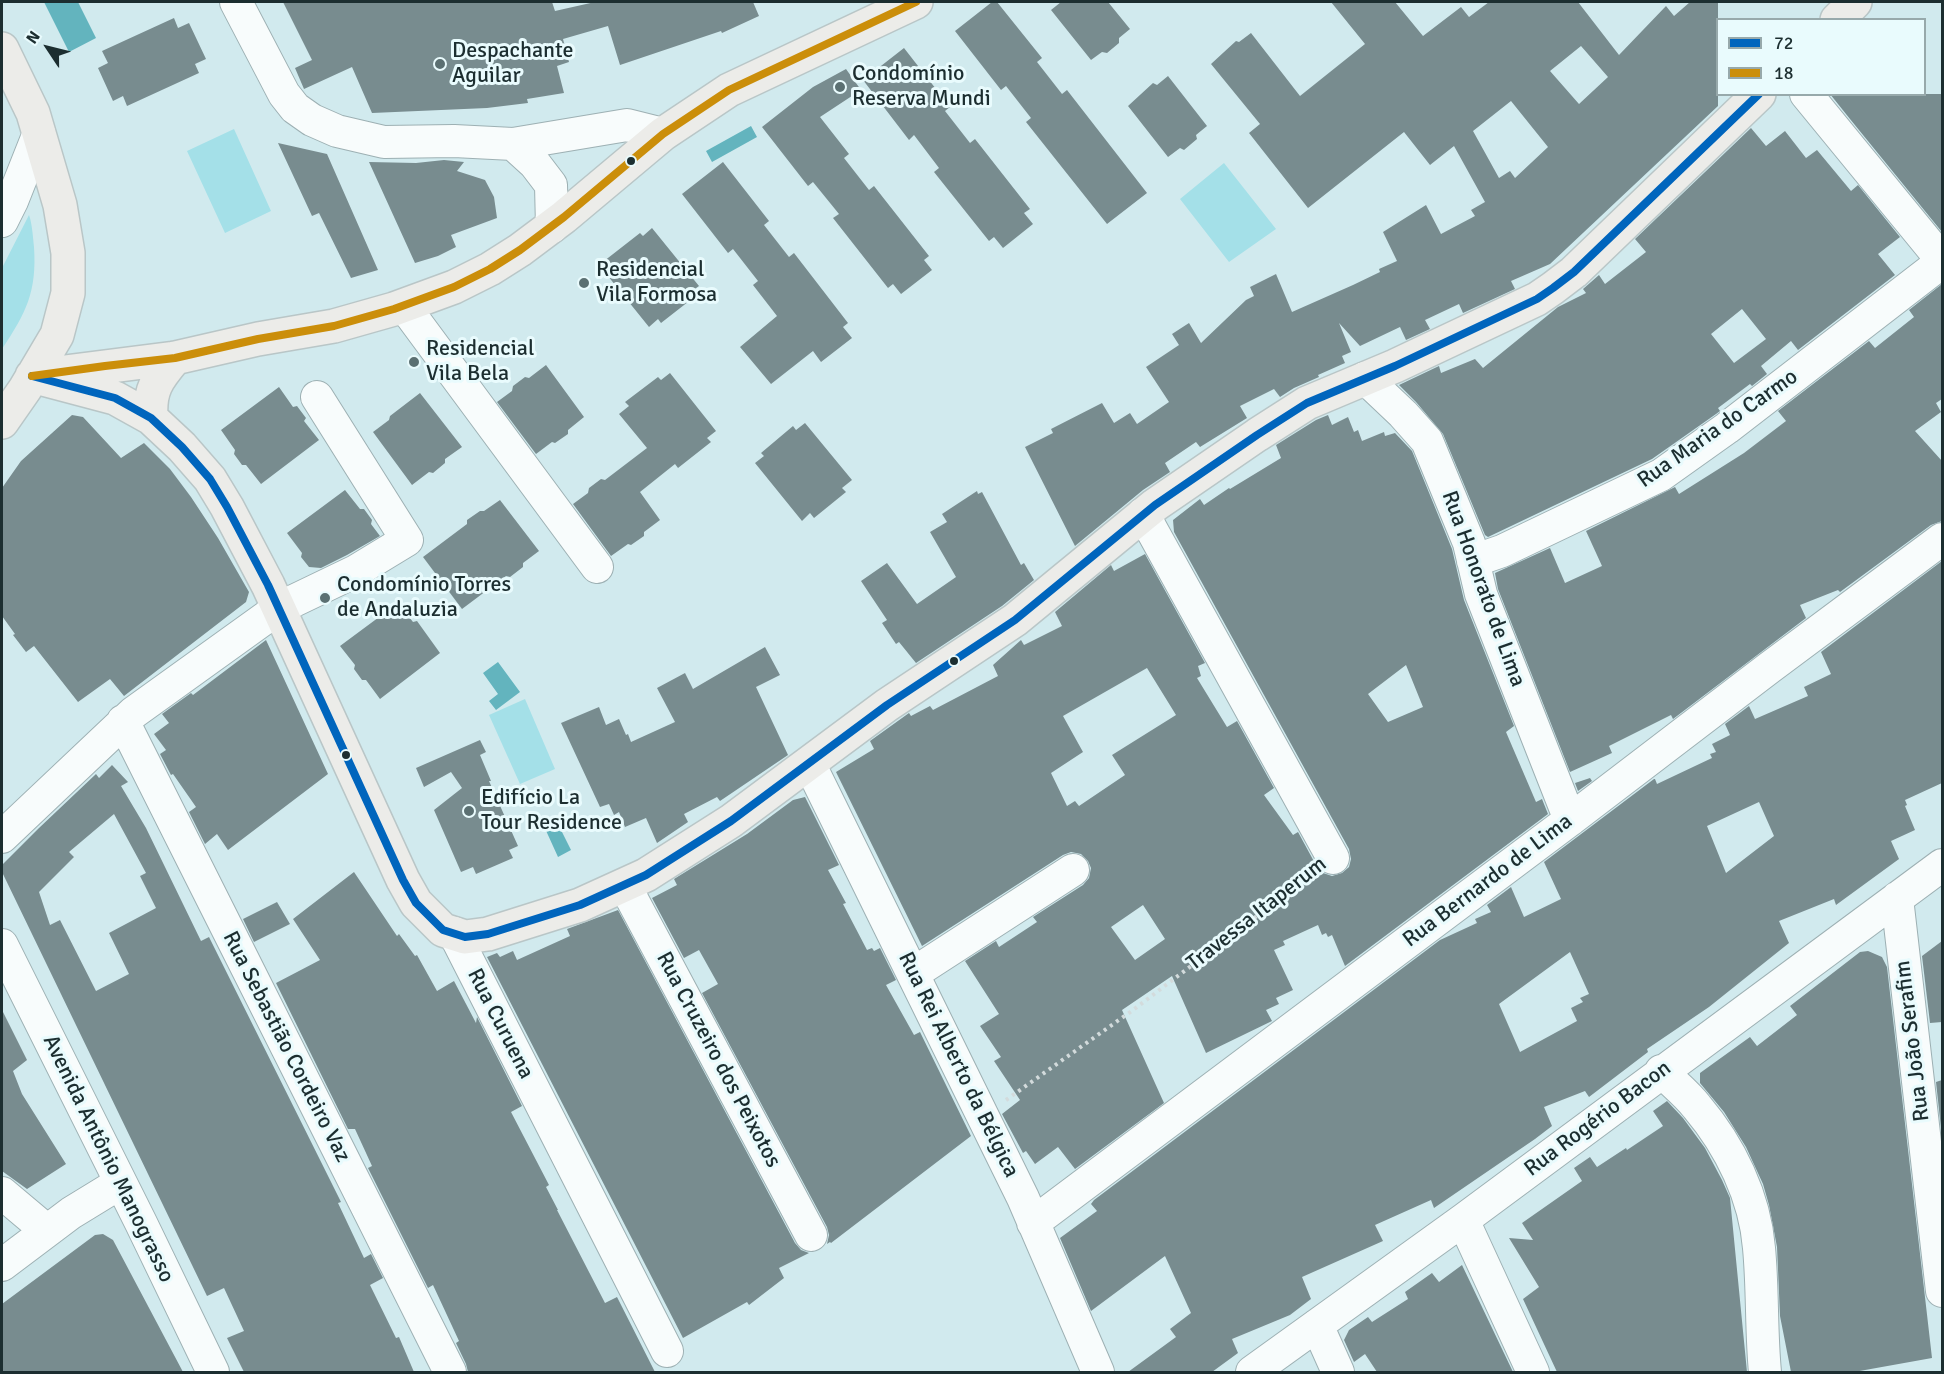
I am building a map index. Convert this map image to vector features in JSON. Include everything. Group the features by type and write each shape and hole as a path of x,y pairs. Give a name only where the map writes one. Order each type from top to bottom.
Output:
{"main road":[{"path":"32,376 175,358 258,339 334,326 404,306 454,287 490,269 552,227 663,134 729,90 916,2"},
{"path":"1839,18 1855,2"},
{"path":"2,49 33,113 60,205 68,254 68,293 57,335 2,422"},
{"path":"454,933 465,937 488,934 580,905 646,876 731,821 887,705 1015,620 1143,514 1257,435 1307,403 1537,299 1553,288 1574,273 1757,96"},
{"path":"152,418 154,387 161,374 175,358"},
{"name":"Rua Curuena","path":"32,376 115,398 152,418 182,447 210,480 227,507 279,608 411,895 443,930 454,933"}],"street":[{"path":"236,2 284,94 295,108 312,120 337,131 384,142 454,141 513,144 627,125 663,134"},
{"path":"1808,96 1942,261"},
{"path":"2,221 39,133"},
{"path":"513,144 536,164 551,185 552,227"},
{"name":"Rua Maria do Carmo","path":"1473,561 1502,551 1661,474 1727,428 1942,261"},
{"path":"404,306 597,567"},
{"name":"Rua Honorato de Lima","path":"1365,378 1403,414 1427,441 1469,543 1481,594 1570,820"},
{"path":"2,837 123,721 279,608 356,571 407,540 317,397"},
{"name":"Travessa Itaperum","path":"1143,514 1333,858"},
{"name":"Rua Bernardo de Lima","path":"1033,1223 1942,539"},
{"name":"Rua Sebastião Cordeiro Vaz","path":"123,721 450,1372"},
{"name":"Rua Rei Alberto da Bélgica","path":"810,763 983,1116 1098,1372"},
{"name":"Rua Rogério Bacon","path":"1252,1372 1463,1220 1661,1071 1942,865"},
{"path":"914,973 1073,870"},
{"name":"Rua Cruzeiro dos Peixotos","path":"625,886 811,1235"},
{"name":"Rua João Serafim","path":"1897,898 1942,1291"},
{"name":"Rua Curuena","path":"454,933 667,1351"},
{"name":"Avenida Antônio Manograsso","path":"2,945 213,1372"},
{"path":"1661,1071 1697,1106 1720,1137 1746,1188 1759,1247 1765,1372"},
{"path":"2,1265 46,1230 120,1183"},
{"path":"2,1193 46,1230"},
{"path":"1463,1220 1533,1372"},
{"path":"1317,1325 1338,1372"}],"path":[{"name":"Travessa Itaperum","path":"983,1116 1133,1010 1333,858"}],"shaded area":[{"path":"44,2 78,2 96,38 69,52"},
{"path":"751,126 757,137 712,162 706,151"},
{"path":"234,129 271,211 225,233 187,151"},
{"path":"1224,163 1276,229 1229,262 1180,199"},
{"path":"29,215 34,247 32,290 18,324 2,349 2,268"},
{"path":"498,662 520,692 496,710 489,701 498,694 483,673"},
{"path":"525,699 555,769 520,784 489,715"},
{"path":"555,818 571,850 558,857 543,824"}],"building":[{"path":"283,2 552,2 555,11 595,2 753,2 759,16 722,33 721,31 620,65 608,26 563,39 569,62 557,66 564,93 527,99 528,103 487,108 372,113 352,67 304,89 295,68 312,60"},
{"path":"992,2 997,2 1042,58 1037,62 1062,94 1067,90 1147,193 1107,224 1026,122 1031,118 1006,86 1001,90 955,31"},
{"path":"1061,2 1108,2 1130,29 1107,53 1102,52 1091,60 1051,10"},
{"path":"1331,2 1395,2 1423,36 1461,7 1469,17 1489,2 1578,2 1619,55 1666,6 1674,16 1690,2 1718,2 1716,96 1718,96 1718,106 1550,264 1511,281 1515,289 1463,313 1459,304 1425,320 1430,329 1406,340 1400,327 1360,346 1339,323 1351,352 1342,356 1345,363 1318,375 1319,377 1280,397 1274,389 1240,406 1247,418 1200,447 1196,442 1165,463 1170,472 1143,490 1075,546 1025,447 1053,433 1051,429 1102,403 1114,423 1130,413 1137,424 1169,402 1146,367 1179,345 1172,334 1189,323 1201,343 1246,300 1254,296 1250,287 1276,274 1292,312 1380,272 1379,269 1397,261 1383,232 1426,205 1441,234 1475,216 1471,210 1485,202 1454,146 1430,165 1404,132 1308,208 1249,133 1260,124 1211,64 1236,41 1239,42 1251,33 1300,96 1365,44","holes":["1581,46 1608,77 1579,104 1550,71","1511,101 1548,147 1515,178 1510,171 1499,178 1473,131"]},
{"path":"174,18 178,28 189,23 206,59 195,64 199,73 127,106 123,96 113,101 98,68 108,63 102,51"},
{"path":"904,48 950,107 945,111 970,143 975,139 1030,209 1024,213 1033,224 1003,248 994,237 989,241 934,172 939,168 914,135 909,140 863,80"},
{"path":"846,69 861,90 820,117 849,154 844,158 869,190 874,186 929,256 924,260 932,270 901,294 893,284 888,288 833,218 839,214 813,182 808,186 762,127 813,87"},
{"path":"1168,76 1207,126 1184,150 1180,148 1168,157 1128,106 1153,83 1157,85"},
{"path":"1942,94 1942,232 1832,96"},
{"path":"1751,128 1766,146 1785,131 1806,158 1817,150 1851,191 1858,185 1900,237 1878,254 1895,275 1798,350 1791,341 1761,366 1767,374 1718,408 1720,411 1716,414 1652,459 1488,537 1485,535 1443,434 1399,385 1439,366 1441,373 1475,359 1483,368 1558,307 1586,293 1583,289 1599,275 1605,284 1646,252 1635,239","holes":["1742,309 1766,339 1734,363 1711,334"]},
{"path":"278,143 327,154 378,270 351,278 319,213 312,216"},
{"path":"444,160 464,162 457,171 485,180 494,197 497,218 451,235 456,247 438,256 415,263 369,162 416,163"},
{"path":"723,162 769,221 764,225 789,257 794,253 848,323 843,327 852,338 821,362 813,351 771,384 740,347 777,316 753,285 758,281 733,249 728,253 682,194"},
{"path":"652,228 699,286 689,293 693,298 661,323 658,319 649,327 599,265 640,233 643,236"},
{"path":"1942,284 1942,399 1936,403 1941,412 1915,431 1942,461 1942,521 1931,525 1840,592 1838,590 1800,605 1806,618 1673,719 1671,715 1609,746 1612,753 1570,772 1498,589 1495,573 1550,548 1565,583 1602,566 1586,531 1675,487 1679,494 1744,453 1786,421 1778,411 1869,341 1875,348 1914,317 1909,310"},
{"path":"546,365 584,417 568,430 568,434 536,454 497,402 512,391 513,386 525,377 529,378"},
{"path":"670,373 716,431 707,438 711,442 678,468 675,464 640,492 660,520 644,532 644,536 611,556 573,504 588,493 589,488 601,479 605,480 647,448 619,414 629,406 625,402 658,377 661,380"},
{"path":"279,387 293,407 297,406 306,418 304,421 319,440 261,484 246,465 242,465 221,430"},
{"path":"420,393 462,447 445,459 445,463 433,473 429,472 412,485 373,432"},
{"path":"72,415 83,417 121,458 144,443 170,469 218,538 249,592 246,602 124,696 110,679 78,702 34,646 26,652 2,616 2,488 21,461"},
{"path":"1328,415 1332,425 1348,417 1354,432 1358,430 1362,441 1384,432 1385,436 1395,433 1412,451 1452,549 1464,600 1514,726 1506,732 1536,802 1542,799 1548,814 1345,966 1332,935 1328,937 1326,933 1322,935 1318,925 1283,941 1285,945 1274,950 1293,990 1276,998 1279,1004 1266,1010 1272,1021 1206,1053 1172,976 1122,1010 1164,1103 1075,1169 1058,1147 1035,1164 1026,1151 1023,1153 1002,1114 1020,1100 994,1061 1001,1057 980,1026 999,1014 965,961 996,941 999,947 1037,922 1033,917 1083,885 1089,878 1091,868 1088,861 1081,854 1071,852 1063,855 922,946 836,772 874,749 870,741 909,713 911,716 930,706 933,710 998,676 993,665 1021,640 1024,645 1062,626 1055,612 1111,565 1114,571 1145,554 1205,663 1198,666 1201,676 1197,678 1227,727 1237,721 1274,788 1264,795 1293,835 1298,832 1317,867 1323,873 1332,876 1342,873 1349,867 1351,859 1349,849 1174,532 1173,520 1200,499 1204,505 1281,458 1276,445","holes":["1406,665 1423,707 1388,722 1368,694","1147,668 1176,715 1112,755 1125,775 1079,806 1075,801 1067,806 1051,773 1083,752 1063,716","1143,905 1165,939 1135,960 1111,927"]},
{"path":"805,423 852,480 842,488 846,492 814,518 810,513 802,521 755,463 764,456 761,453 793,426 796,430"},
{"path":"345,490 360,509 364,509 380,536 321,568 309,567 287,533"},
{"path":"977,491 978,494 982,492 1021,565 1024,563 1034,580 1002,606 916,663 899,642 896,644 882,623 887,620 861,581 887,563 917,604 956,577 930,532 947,522 942,514"},
{"path":"500,500 539,551 510,577 506,576 462,609 423,557 467,524 467,520"},
{"path":"1942,561 1942,783 1905,800 1907,805 1905,806 1915,830 1891,841 1899,859 1836,905 1834,899 1779,921 1789,943 1709,1007 1647,1049 1648,1052 1589,1097 1585,1091 1544,1107 1552,1126 1535,1139 1434,1208 1431,1200 1375,1225 1383,1241 1302,1277 1311,1299 1290,1315 1232,1339 1238,1353 1212,1372 1128,1372 1176,1337 1170,1329 1191,1313 1165,1256 1091,1311 1060,1238 1097,1211 1091,1204 1094,1200 1440,940 1477,923 1475,919 1491,912 1487,905 1511,887 1524,917 1561,899 1544,862 1654,779 1657,784 1712,758 1710,754 1716,752 1712,744 1730,735 1725,724 1749,706 1755,719 1808,696 1804,687 1831,674 1821,652","holes":["1759,802 1774,836 1726,873 1707,826","1570,952 1589,994 1580,998 1583,1002 1571,1008 1577,1021 1520,1052 1499,1004"]},
{"path":"398,603 413,622 417,621 440,653 380,699 366,680 362,680 354,669 355,665 340,646"},
{"path":"266,640 328,774 228,850 217,834 205,844 189,812 196,807 173,774 171,775 160,754 166,750 154,734 169,723 162,714 191,693 193,695"},
{"path":"765,647 780,675 756,687 788,755 720,801 717,797 684,814 688,822 657,843 646,818 625,827 619,812 614,815 609,804 600,807 561,723 599,707 606,725 619,719 631,742 675,722 657,688 685,673 693,689"},
{"name":"Edifício La Tour Residence","path":"480,740 486,752 480,755 491,781 489,781 518,846 509,850 513,858 476,874 473,867 461,872 434,810 462,788 451,772 424,787 416,768"},
{"path":"112,765 128,782 121,786 146,828 201,941 209,937 341,1202 338,1203 364,1258 371,1254 383,1278 370,1285 396,1338 399,1337 414,1372 244,1372 227,1338 244,1331 224,1288 207,1296 2,872 2,865 39,828 96,774 99,778","holes":["114,814 146,873 140,876 156,908 109,933 129,974 96,991 60,920 50,925 39,892 74,857 69,852"]},
{"path":"1590,778 1592,781 1578,791 1575,783"},
{"path":"805,797 839,865 828,870 846,903 843,904 867,950 872,948 874,951 880,948 896,980 886,985 914,1035 920,1032 971,1136 827,1244 829,1235 827,1227 702,993 718,984 699,950 684,958 652,898 677,885 674,879 747,834 793,800"},
{"path":"354,872 397,936 399,934 415,956 417,955 437,991 454,981 476,1023 477,1017 522,1106 511,1112 549,1185 546,1187 557,1210 605,1303 617,1297 655,1372 468,1372 456,1343 459,1341 433,1285 428,1288 368,1168 372,1166 355,1129 348,1129 276,983 320,960 293,919"},
{"path":"277,902 290,924 254,942 243,919"},
{"path":"618,910 795,1243 801,1250 809,1253 779,1268 784,1278 749,1305 747,1302 683,1338 487,957 497,953 500,957 513,951 517,960 570,936 567,929"},
{"path":"1942,941 1942,1022 1930,1023 1922,956"},
{"path":"1868,951 1882,957 1887,967 1932,1358 1854,1372 1791,1372 1780,1316 1777,1247 1763,1184 1746,1147 1724,1112 1700,1083 1700,1073 1750,1037 1757,1046 1797,1015 1790,1006 1860,952"},
{"path":"2,1010 27,1060 13,1071 22,1094 66,1164 27,1189 2,1171"},
{"path":"1942,1080 1942,1128 1941,1128 1936,1082"},
{"path":"1667,1101 1705,1148 1730,1198 1747,1372 1557,1372 1523,1299 1539,1287 1509,1238 1533,1240 1522,1223 1582,1181 1574,1168 1590,1157 1597,1167 1663,1126 1653,1111"},
{"path":"103,1234 113,1240 183,1372 2,1372 2,1304 95,1235"},
{"path":"1462,1265 1513,1372 1377,1372 1365,1354 1354,1362 1344,1340 1349,1330 1368,1317 1372,1322 1408,1299 1405,1292 1432,1273 1439,1282"}],"transit line":[{"name":"18","path":"32,376 175,358 258,339 334,326 394,309 454,287 490,269 520,250 564,217 663,134 729,90 916,2"},
{"name":"72","path":"32,376 115,398 151,418 182,447 210,479 268,585 403,880 416,903 443,930 465,937 488,934 580,905 646,875 731,821 887,705 1015,620 1155,505 1257,435 1307,403 1395,366 1537,299 1574,272 1757,96"}],"place":[{"name":"Despachante Aguilar","path":"440,64"},
{"name":"Condomínio Reserva Mundi","path":"840,87"},
{"name":"Residencial Vila Formosa","path":"584,283"},
{"name":"Residencial Vila Bela","path":"414,362"},
{"name":"Condomínio Torres de Andaluzia","path":"325,598"},
{"name":"Edifício La Tour Residence","path":"469,811"}]}
